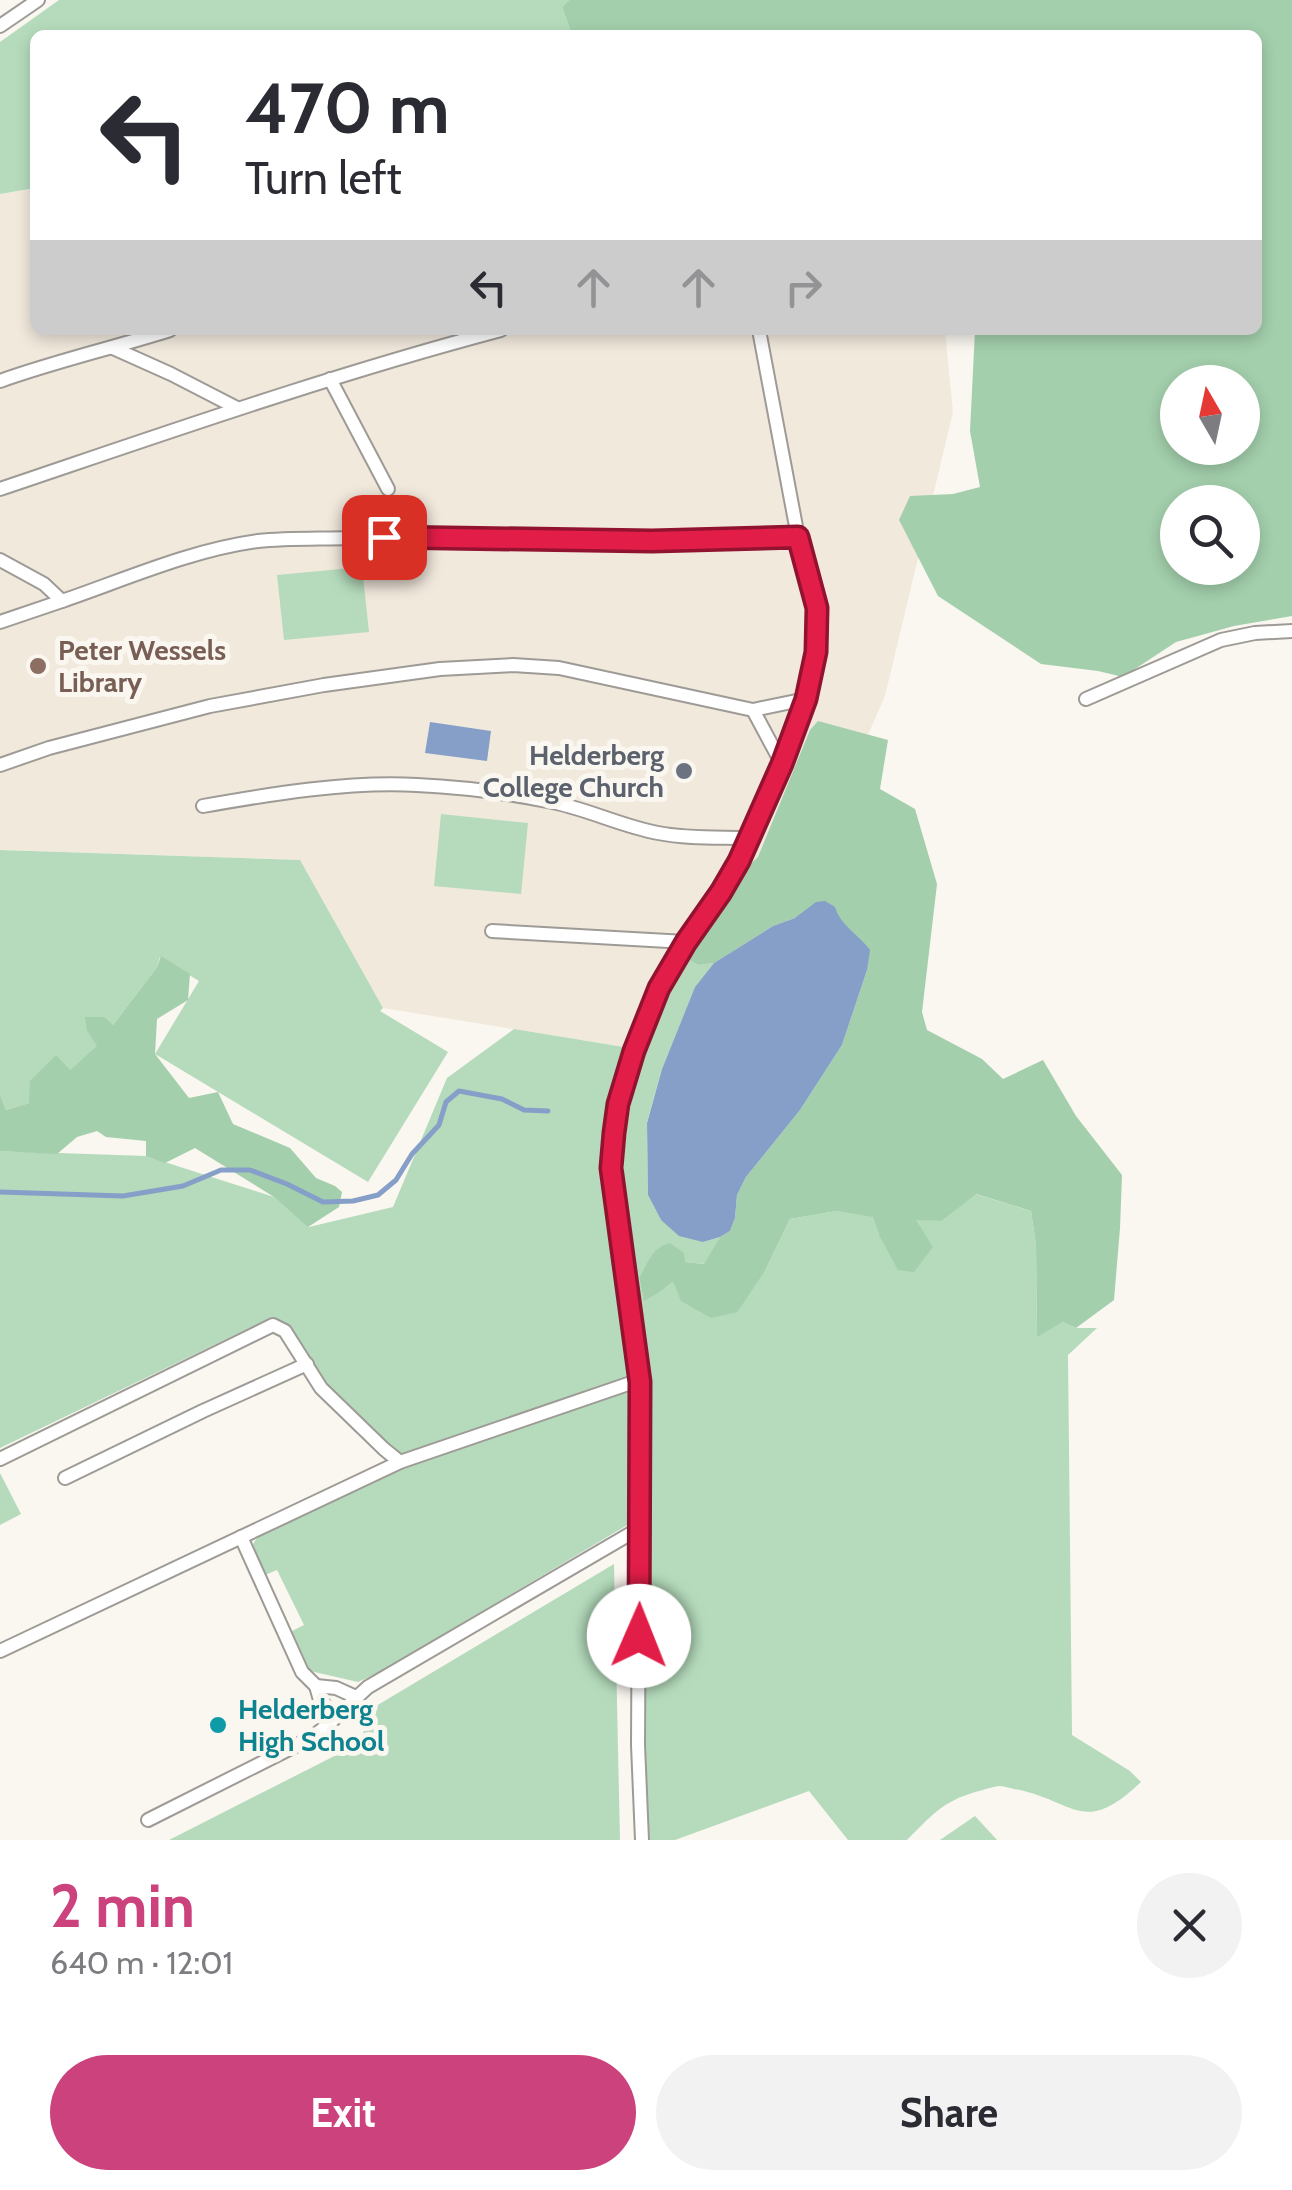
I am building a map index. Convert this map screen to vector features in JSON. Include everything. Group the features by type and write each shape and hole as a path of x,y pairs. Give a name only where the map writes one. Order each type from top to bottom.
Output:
{"street":[{"path":"0,26 38,0"},
{"path":"0,381 154,335"},
{"path":"0,489 393,358 482,335"},
{"path":"642,1840 638,1745 640,1382 611,1168 618,1104 659,988 721,892 750,838 806,699 816,652 817,608 798,537 760,335"},
{"path":"113,348 238,408"},
{"path":"330,379 388,489"},
{"path":"0,622 200,554 258,542 412,536 652,541 798,537"},
{"path":"0,560 44,584 62,600"},
{"path":"1086,699 1222,640 1292,631"},
{"path":"0,765 210,706 374,676 458,667 559,668 753,710 806,699"},
{"path":"753,710 782,764"},
{"path":"204,806 270,794 417,785 546,800 656,833 750,838"},
{"path":"492,931 686,942"},
{"path":"0,1459 275,1325 285,1331 321,1388 400,1462"},
{"path":"66,1478 307,1364"},
{"path":"0,1651 400,1462 640,1382"},
{"path":"148,1820 309,1739 368,1687 640,1528"},
{"path":"241,1536 302,1672 316,1686 320,1700 334,1716"},
{"path":"316,1686 356,1697"}],"shaded area":[{"path":"30,189 30,335 945,335 953,412 885,696 724,1063 383,1008 299,860 0,850 0,194"}],"green space":[{"path":"59,0 569,0 562,7 570,30 30,30 30,189 0,194 0,42"},
{"path":"569,0 1292,0 1292,616 1176,642 1123,677 1041,664 938,596 899,520 910,496 953,494 980,487 970,431 975,335 1262,335 1262,30 570,30 562,7"},
{"path":"362,567 369,632 284,640 277,575"},
{"path":"818,721 888,740 880,789 915,809 937,884 922,1012 927,1030 982,1059 1003,1079 1043,1060 1076,1116 1122,1175 1114,1300 1076,1328 1063,1322 1037,1337 1036,1245 1031,1211 976,1194 942,1221 916,1220 933,1247 914,1272 898,1270 873,1217 837,1211 790,1219 764,1273 738,1312 711,1318 681,1301 673,1281 644,1301 639,1277 659,1248 670,1243 684,1253 685,1262 704,1264 720,1237 730,1231 737,1195 746,1177 800,1110 842,1045 867,970 795,918 773,926 714,963 698,965 688,959 692,939 721,892 758,857 810,730"},
{"path":"441,814 528,823 521,894 434,886"},
{"path":"0,850 300,860 383,1008 380,1011 448,1052 368,1182 155,1054 199,981 160,957 157,967 113,1025 87,1031 98,1046 69,1071 55,1056 29,1103 6,1110 0,1094"},
{"path":"161,956 190,974 188,1000 157,1019 155,1054 189,1098 218,1092 233,1124 290,1148 316,1178 342,1192 339,1207 308,1227 274,1197 195,1148 165,1163 146,1156 146,1141 106,1137 97,1131 77,1137 57,1154 0,1151 0,1094 6,1110 29,1103 30,1081 56,1055 70,1070 97,1046 87,1031 85,1017 104,1017 113,1025"},
{"path":"688,959 698,965 714,963 695,987 662,1069 647,1122 648,1195 661,1220 703,1242 720,1237 705,1264 648,1264 639,1277 644,1300 673,1280 738,1312 764,1273 790,1219 837,1211 873,1216 879,1235 915,1219 942,1221 975,1194 1031,1211 1036,1245 1037,1336 1063,1322 1076,1328 1097,1328 1068,1355 1072,1735 1141,1782 1105,1808 1078,1811 1035,1794 998,1786 949,1803 907,1840 848,1840 809,1791 675,1840 646,1840 634,1303 640,1301 626,1214 624,1156 635,1086 648,1041"},
{"path":"514,1029 630,1048 612,1101 606,1167 632,1377 408,1456 389,1450 325,1385 271,1320 0,1448 0,1151 146,1156 274,1197 309,1227 393,1207 447,1078"},
{"path":"630,1388 629,1524 380,1672 358,1682 310,1671 292,1631 304,1625 277,1570 265,1575 253,1544 262,1530 401,1468"},
{"path":"0,1473 21,1514 0,1525"},
{"path":"614,1564 620,1840 169,1840 360,1743 371,1709"},
{"path":"975,1816 997,1840 940,1840"}],"water":[{"path":"430,722 491,731 487,761 425,753"},
{"path":"825,901 835,907 845,925 870,950 842,1045 800,1110 746,1177 737,1195 730,1231 703,1242 679,1236 661,1220 648,1195 647,1123 662,1069 695,987 714,963 773,926"}],"waterway":[{"path":"0,1192 123,1196 183,1186 221,1170 250,1170 323,1202 353,1201 378,1195 396,1180 412,1154 439,1125 446,1102 459,1091 502,1099 524,1110 548,1111"}],"place":[{"name":"Peter Wessels Library","path":"38,666"},
{"name":"Helderberg College Church","path":"684,771"},
{"name":"Helderberg High School","path":"218,1725"}],"route":[{"path":"384,537 732,541 798,537 817,608 812,678 782,764 739,861 659,988 618,1104 611,1168 640,1382 639,1636"}]}
